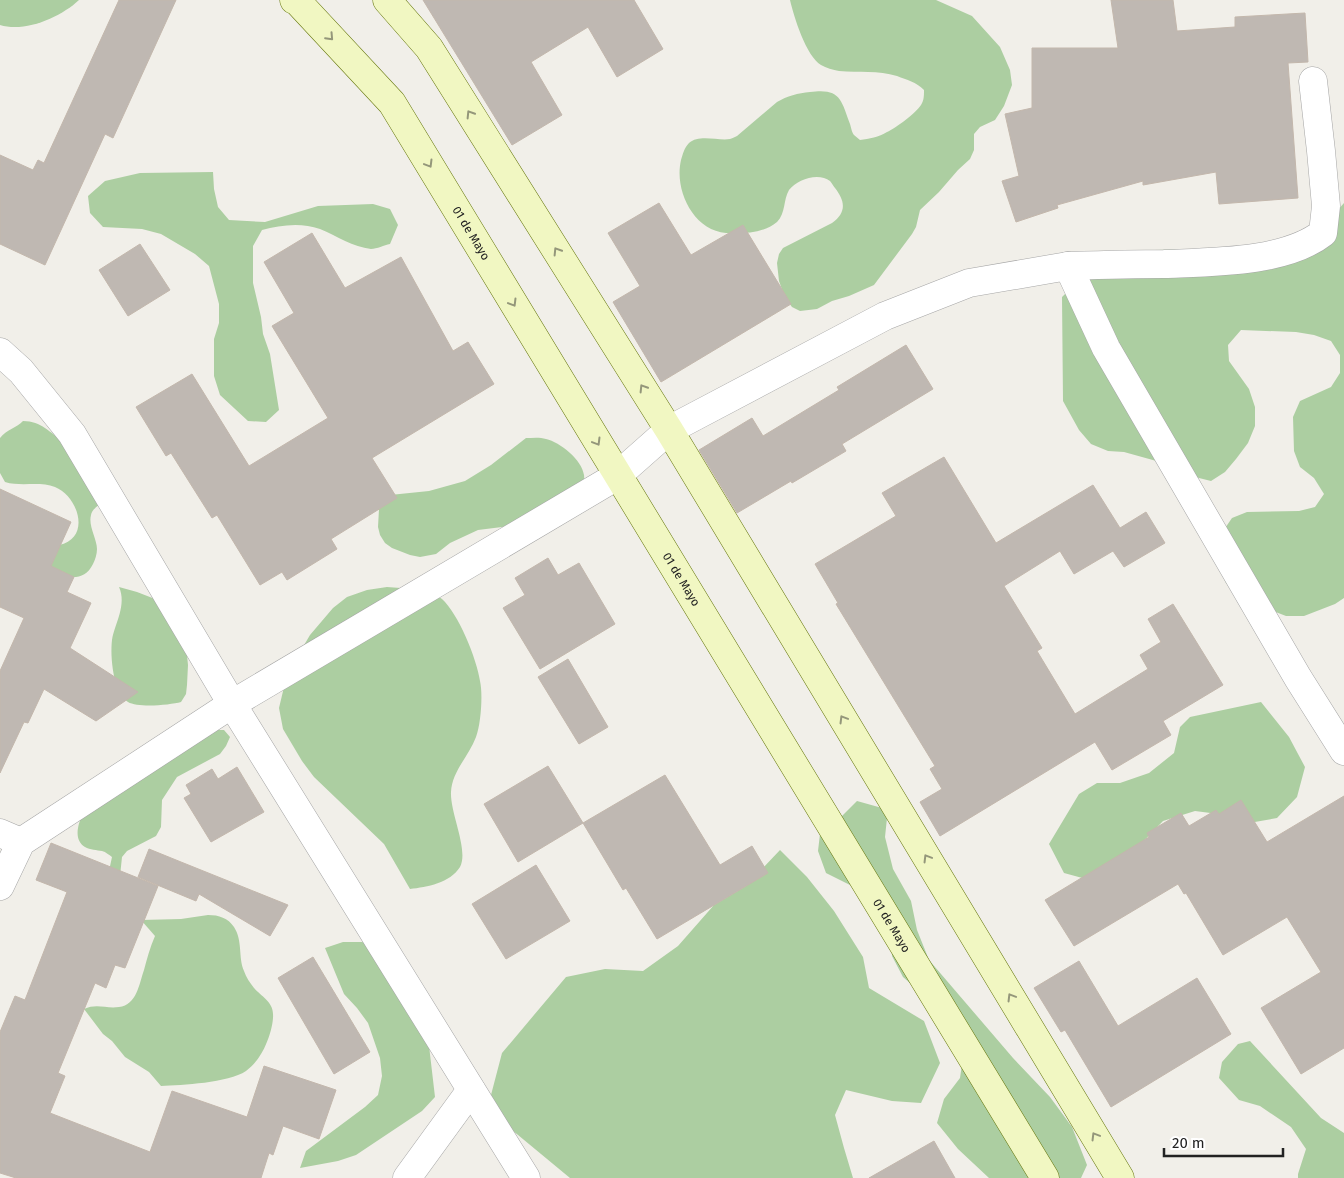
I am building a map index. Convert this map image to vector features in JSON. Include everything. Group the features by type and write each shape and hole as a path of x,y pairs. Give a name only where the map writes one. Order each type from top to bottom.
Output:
{"street":[{"name":"01 de Mayo","path":"296,0 392,103 1045,1178"},
{"path":"387,0 429,48 669,430 1120,1178"},
{"path":"0,886 10,837 617,476 669,430 885,316 969,283 1068,266 1219,262 1281,254 1315,240 1323,233 1326,206 1313,81"},
{"path":"1068,266 1106,348 1298,678 1344,751"},
{"path":"0,352 21,370 72,434 232,704 526,1178"},
{"path":"408,1178 471,1090"}],"green space":[{"path":"0,0 79,0 63,12 42,22 20,27 10,27 0,25"},
{"path":"790,0 936,0 972,16 1000,47 1010,70 1012,85 1004,106 995,120 980,127 974,134 974,150 970,159 920,210 916,227 912,234 874,285 832,301 817,309 800,311 792,307 785,298 779,281 777,263 779,254 783,248 832,223 840,215 843,206 841,197 830,181 825,178 814,177 803,180 793,186 789,190 780,218 772,226 753,232 726,233 704,225 695,216 683,195 680,184 680,172 681,160 686,147 693,140 698,139 733,138 777,102 789,96 820,91 828,92 838,97 855,136 860,140 870,138 891,130 915,112 923,101 924,90 911,81 890,74 839,71 821,65 810,53 806,45"},
{"path":"213,172 218,207 229,220 265,222 318,206 373,204 390,209 398,225 390,244 371,249 358,246 320,229 305,225 283,226 262,230 253,246 253,283 263,334 270,354 279,410 266,422 248,421 220,395 214,376 214,339 219,323 219,304 209,266 195,254 161,234 142,229 103,227 90,213 88,196 105,181 140,173"},
{"path":"1344,203 1344,598 1335,604 1304,616 1286,616 1237,597 1226,583 1218,566 1221,534 1232,518 1247,512 1299,511 1315,507 1324,494 1314,478 1300,467 1294,451 1293,417 1300,401 1331,387 1340,373 1340,355 1331,341 1314,335 1296,332 1241,330 1228,345 1229,361 1249,389 1255,407 1255,426 1248,443 1236,459 1225,472 1211,481 1195,477 1160,462 1124,452 1108,451 1091,444 1079,430 1063,401 1062,297 1075,284 1120,262 1154,250 1272,248 1330,219"},
{"path":"23,421 40,425 64,441 104,501 94,509 91,515 90,519 97,551 93,564 84,575 71,577 45,569 59,545 69,541 76,534 78,517 70,499 63,492 49,485 5,482 0,473 0,438"},
{"path":"526,438 541,438 552,441 570,452 579,463 584,475 581,498 543,522 478,530 450,543 436,554 420,557 410,555 385,543 378,527 379,509 390,495 429,491 465,481 491,465"},
{"path":"119,587 155,599 186,646 188,665 187,685 186,694 181,702 154,705 133,704 128,702 119,691 112,664 111,647 122,600"},
{"path":"387,587 423,590 442,599 454,615 466,637 475,661 481,687 478,731 473,744 454,777 451,792 451,801 461,841 462,860 460,867 444,880 431,885 410,889 384,844 314,777 302,761 283,729 279,708 284,687 300,652 310,635 333,608 347,597 367,590"},
{"path":"1261,702 1289,737 1305,767 1297,797 1277,818 1249,823 1226,815 1195,811 1163,821 1135,850 1108,885 1064,873 1049,844 1079,794 1097,783 1120,783 1149,773 1174,753 1180,727 1190,717"},
{"path":"179,730 224,730 230,737 220,754 177,777 162,800 161,827 156,836 127,851 122,857 120,876 106,885 112,857 103,851 89,849 81,844 78,831 83,813"},
{"path":"857,801 882,808 887,818 885,837 893,869 911,901 917,930 929,960 1013,1058 1050,1097 1072,1127 1087,1165 1081,1178 989,1178 958,1149 937,1123 944,1099 960,1078 965,1044 918,990 903,977 892,956 890,927 856,888 826,873 818,851 820,834"},
{"path":"780,850 807,877 834,911 863,957 869,988 924,1021 940,1063 921,1103 892,1101 846,1090 835,1115 853,1178 570,1178 512,1130 491,1095 502,1053 566,977 605,969 643,971 678,946 714,905 746,886"},
{"path":"208,915 229,921 237,932 242,966 246,975 254,988 271,1006 273,1019 270,1032 263,1051 257,1060 247,1070 238,1075 205,1083 161,1086 149,1072 125,1057 112,1041 103,1034 84,1009 93,1006 119,1007 134,998 155,936 141,920 181,919"},
{"path":"343,942 362,942 380,947 426,1020 435,1097 422,1111 356,1155 338,1161 300,1168 306,1151 378,1095 382,1076 380,1058 368,1023 344,994 325,948"},
{"path":"1250,1041 1321,1118 1344,1133 1344,1178 1298,1178 1306,1149 1291,1127 1260,1106 1239,1100 1219,1078 1222,1062 1238,1044"}],"building":[{"path":"119,0 176,0 113,138 105,134 45,265 0,244 0,155 33,170 38,160 44,163"},
{"path":"423,0 634,0 663,49 617,77 588,27 531,62 562,115 512,145"},
{"path":"1111,0 1173,0 1177,31 1235,27 1235,17 1305,13 1308,62 1288,63 1298,198 1219,204 1216,172 1143,185 1143,181 1057,205 1058,208 1016,222 1002,181 1019,176 1005,114 1032,108 1032,48 1118,48"},
{"path":"659,203 691,255 743,225 791,304 661,382 613,302 640,286 608,233"},
{"path":"312,233 345,288 401,257 453,351 468,342 494,384 372,458 397,498 331,539 337,549 287,580 282,572 260,585 217,515 212,518 171,453 166,456 136,407 192,374 249,466 328,418 272,326 294,313 264,262"},
{"path":"140,244 170,290 128,316 99,270"},
{"path":"906,345 933,389 842,444 846,451 737,513 699,450 752,418 763,436 839,390 837,387"},
{"path":"944,457 996,543 1093,485 1120,528 1146,512 1165,543 1124,567 1113,551 1074,574 1060,551 1004,586 1042,648 1037,651 1075,714 1148,669 1140,655 1161,642 1148,619 1173,604 1223,685 1163,721 1171,735 1112,770 1095,742 940,836 920,802 942,789 930,769 935,766 836,604 838,603 815,564 896,516 882,493"},
{"path":"0,489 71,522 51,566 74,577 67,592 91,603 70,648 138,692 96,721 44,689 28,723 24,722 0,773 0,671 24,618 0,607"},
{"path":"548,558 558,575 579,563 615,624 540,669 503,608 525,595 515,578"},
{"path":"568,659 608,727 579,744 538,677"},
{"path":"548,766 583,823 518,862 484,804"},
{"path":"237,767 264,812 211,842 184,798 191,794 186,785 212,769 218,779"},
{"path":"665,775 720,865 752,846 768,873 657,939 626,888 623,890 583,823"},
{"path":"1344,796 1344,1048 1301,1074 1261,1008 1321,972 1287,917 1223,955 1186,893 1184,894 1178,884 1074,946 1045,900 1149,837 1147,833 1181,813 1189,826 1216,810 1219,814 1241,800 1267,842"},
{"path":"51,843 158,886 125,968 115,965 106,988 95,983 58,1073 65,1076 50,1113 150,1152 172,1091 247,1117 264,1066 336,1090 319,1139 283,1126 273,1155 269,1153 261,1178 16,1178 0,1173 0,1032 15,996 25,1000 67,892 36,880"},
{"path":"149,849 288,905 270,936 199,894 196,901 138,877"},
{"path":"536,865 570,921 506,959 472,904"},
{"path":"313,957 370,1052 334,1074 278,978"},
{"path":"1079,961 1118,1026 1197,978 1231,1034 1111,1107 1065,1030 1061,1032 1034,988"},
{"path":"934,1141 955,1178 869,1178"}]}
